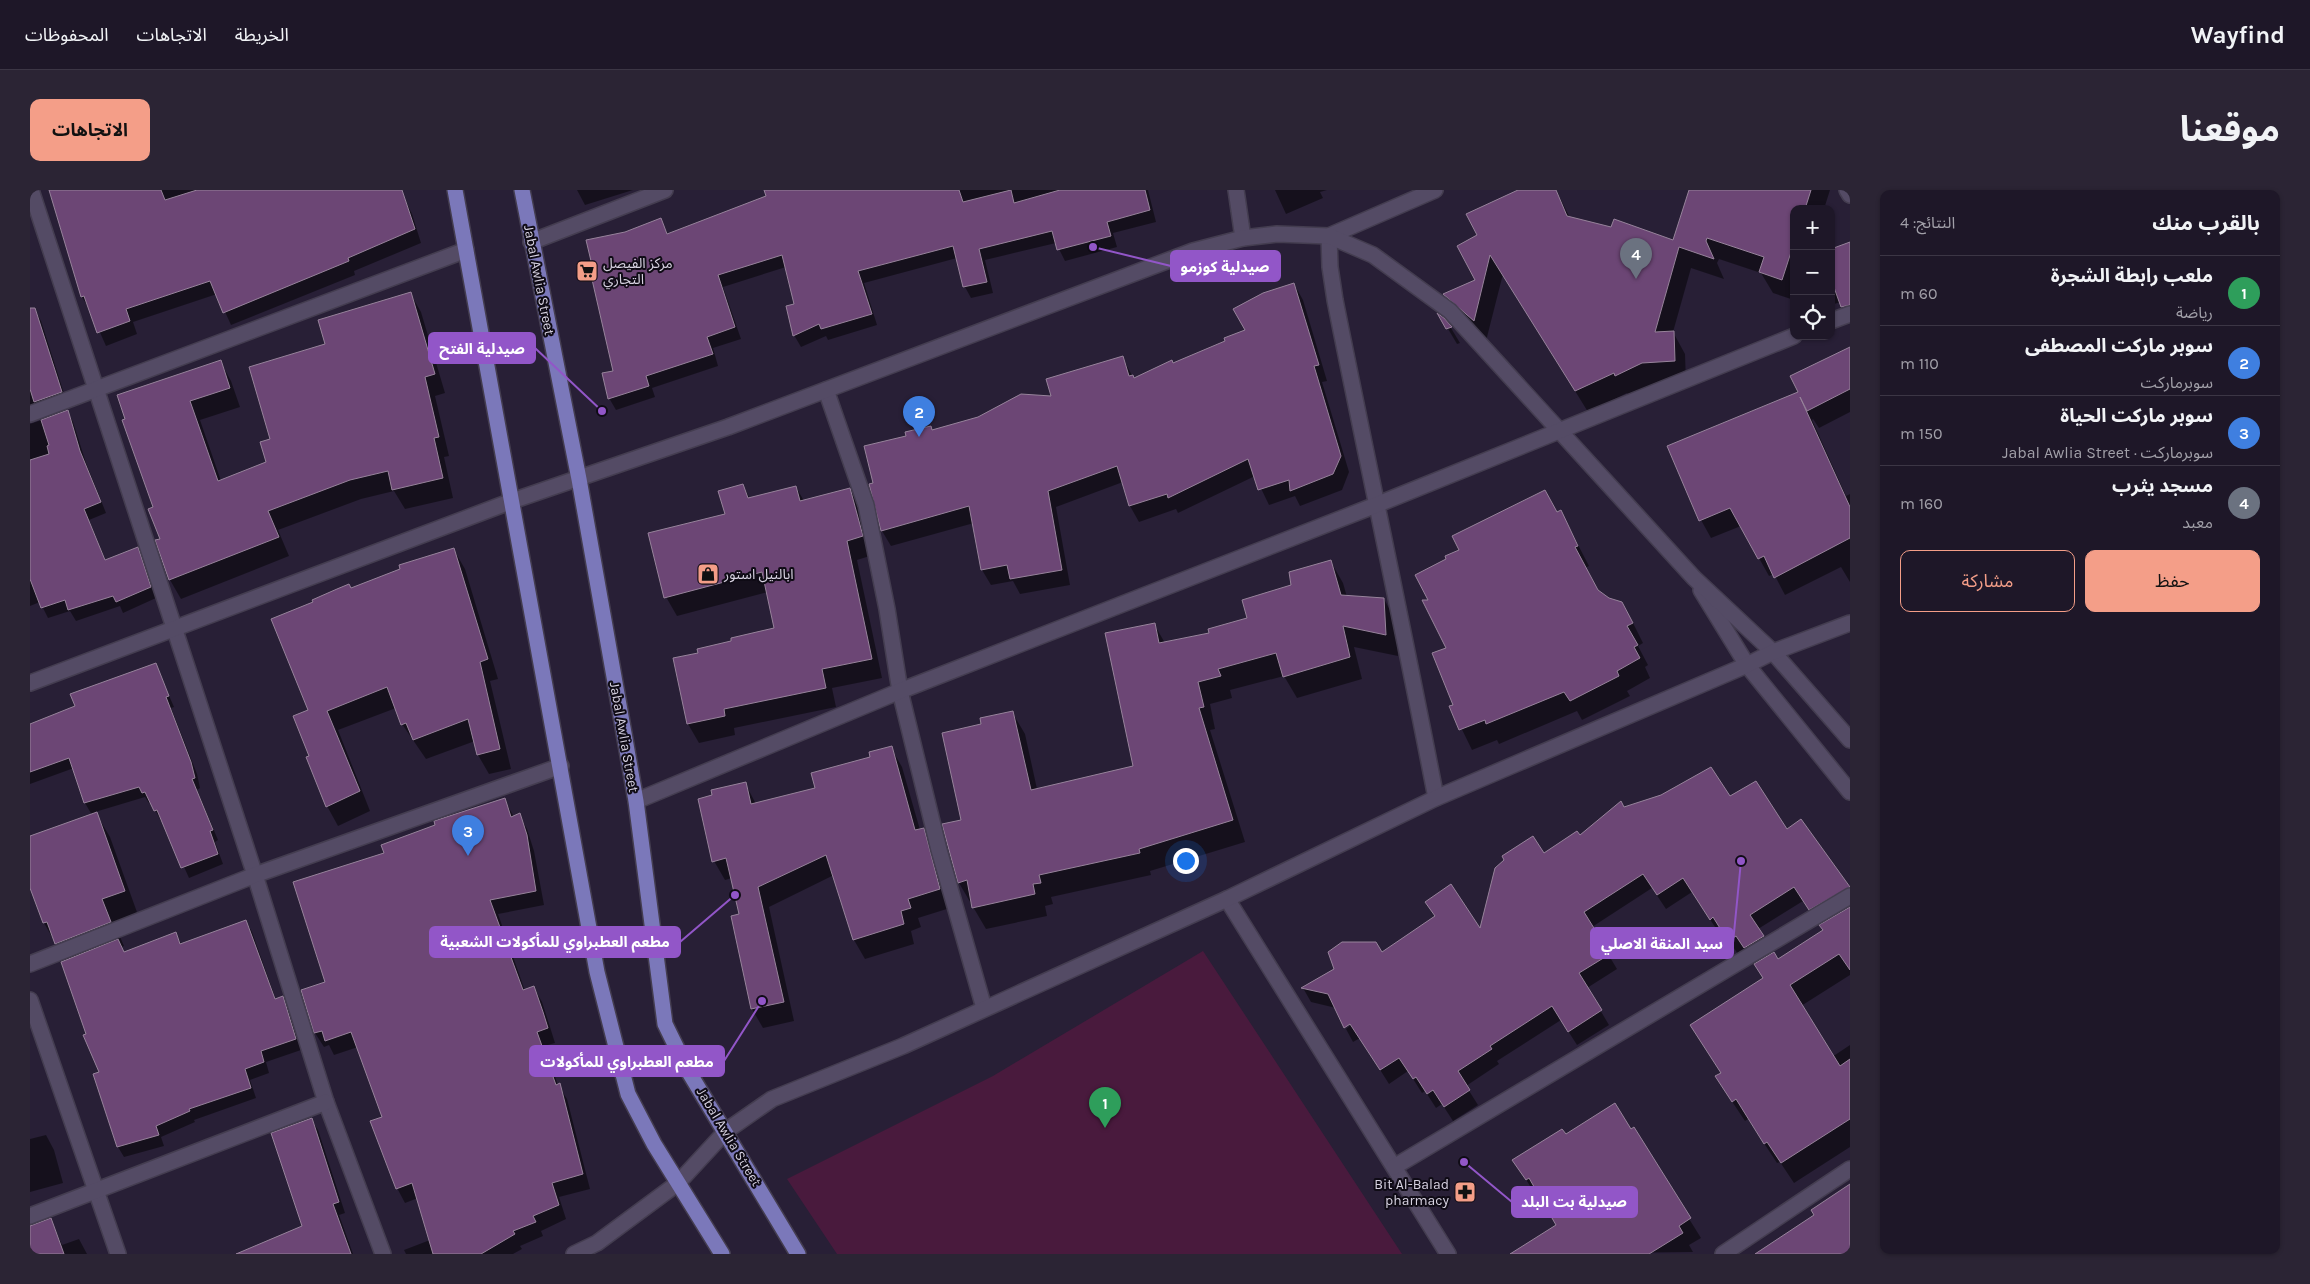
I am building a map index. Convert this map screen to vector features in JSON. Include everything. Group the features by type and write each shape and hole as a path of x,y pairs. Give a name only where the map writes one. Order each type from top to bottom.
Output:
{"main road":[{"path":"455,190 597,972 621,1071 636,1112 722,1254"},
{"name":"Jabal Awlia Street","path":"522,190 579,479 636,801 665,1024 687,1069 798,1254"}],"street":[{"path":"31,190 95,391 255,875 326,1102 383,1254"},
{"path":"531,242 665,190"},
{"path":"1236,190 1243,238"},
{"path":"1329,236 1436,190"},
{"path":"1847,190 1850,195"},
{"path":"30,683 512,501 579,479 826,390 1184,254 1243,238 1277,234 1329,236 1373,255 1450,311 1694,578 1773,652 1850,740"},
{"path":"1329,236 1330,268 1335,300 1376,505 1404,631 1436,798"},
{"path":"30,414 466,250"},
{"path":"1835,320 1850,314"},
{"path":"636,801 900,691 1376,505 1790,338"},
{"path":"826,390 866,505 887,609 900,691 939,850 984,1008"},
{"path":"1694,578 1746,665 1850,792"},
{"path":"574,1254 597,1248 678,1183 726,1132 772,1099 903,1046 1226,899 1436,798 1773,652 1850,623"},
{"path":"30,964 255,875 561,766"},
{"path":"1394,1167 1850,896"},
{"path":"1226,899 1448,1254"},
{"path":"30,1000 118,1254"},
{"path":"30,1216 326,1102"},
{"path":"1723,1254 1850,1169"}],"shaded area":[{"path":"1203,951 1402,1254 837,1254 787,1179 993,1076"}],"building":[{"path":"49,190 161,190 165,200 197,190 402,190 415,229 348,258 349,261 223,313 210,281 126,309 130,321 97,333 84,296 81,297"},
{"path":"764,190 959,190 963,202 1011,190 1014,203 1060,190 1145,190 1150,210 1107,222 1111,236 1057,250 1052,231 979,249 987,282 963,287 953,246 858,271 872,314 821,329 819,324 793,336 786,306 794,304 782,255 718,275 735,327 707,337 713,354 646,376 649,386 608,399 602,373 613,371 588,262 591,261 586,240 625,232 661,218 667,234 766,196"},
{"path":"1518,190 1556,190 1567,216 1611,227 1614,219 1673,240 1689,190 1811,190 1806,205 1790,205 1790,255 1782,280 1759,272 1764,257 1707,238 1706,241 1714,259 1679,247 1655,332 1674,331 1675,361 1642,363 1615,376 1614,373 1575,391 1490,255 1474,321 1443,294 1475,280 1457,246 1477,235 1466,214"},
{"path":"1850,242 1850,305 1841,307 1835,290 1835,248"},
{"path":"1294,283 1319,365 1314,366 1341,456 1333,474 1290,491 1289,480 1258,490 1248,459 1168,498 1167,494 1129,506 1117,466 1048,491 1062,570 1010,579 1007,565 981,570 969,506 881,531 869,484 873,483 864,446 906,436 905,432 931,426 932,430 978,417 1021,394 1051,396 1046,379 1123,356 1129,376 1133,375 1134,378 1172,360 1173,363 1225,341 1224,338 1245,330 1233,309 1263,293"},
{"path":"411,292 435,374 425,377 439,437 434,438 443,478 392,490 388,471 350,480 268,511 279,537 169,580 155,540 160,539 148,509 153,507 122,420 125,419 117,395 221,360 230,388 190,401 218,481 266,462 260,442 270,439 249,367 325,344 318,320"},
{"path":"30,308 35,308 62,392 34,402 30,389"},
{"path":"1437,313 1444,318 1452,327 1446,329"},
{"path":"1850,347 1850,389 1807,411 1800,397 1850,507 1850,538 1774,578 1764,556 1758,559 1730,508 1699,521 1667,446 1798,392 1790,376"},
{"path":"68,410 80,451 101,502 84,509 105,560 138,547 151,587 116,602 113,596 68,610 65,600 41,608 30,579 30,460 49,454 47,446 49,445 41,420"},
{"path":"743,484 748,498 796,486 800,501 850,488 863,536 847,541 872,659 822,669 826,688 724,709 725,716 687,724 673,658 698,653 697,649 731,641 731,638 774,628 762,572 664,598 648,533 725,514 718,491"},
{"path":"1545,490 1557,512 1561,510 1578,546 1575,547 1598,590 1609,598 1622,602 1633,623 1627,626 1638,645 1634,647 1640,658 1617,671 1619,676 1570,701 1564,692 1486,724 1485,720 1459,730 1449,706 1453,705 1432,653 1446,648 1422,600 1428,600 1415,575 1446,559 1445,556 1459,550 1452,536"},
{"path":"454,548 488,659 480,662 500,749 477,755 468,719 413,740 406,723 401,725 387,687 327,711 360,791 326,807 306,757 309,756 293,716 308,710 271,619 313,602 312,600 349,584 351,588 400,569 399,565"},
{"path":"1331,560 1341,595 1384,598 1386,635 1343,626 1350,657 1283,677 1276,653 1218,669 1221,676 1198,682 1204,707 1199,708 1233,820 1139,849 1140,853 1039,875 1041,883 1033,884 1035,894 972,908 967,880 958,883 942,824 961,820 942,733 981,724 980,718 1013,711 1031,790 1133,766 1105,633 1155,623 1159,643 1209,633 1208,629 1247,618 1242,600 1291,585 1289,572"},
{"path":"156,663 169,696 166,697 191,762 195,778 192,779 213,830 210,831 218,854 181,868 157,810 154,811 145,792 142,793 139,787 84,803 69,758 30,772 30,724 75,706 70,694"},
{"path":"892,746 915,830 924,828 940,889 908,899 911,908 901,911 904,924 853,940 826,855 758,887 784,1002 751,1009 731,916 739,914 726,858 712,862 698,799 712,795 711,790 746,782 751,804 815,788 811,773 870,757 869,752"},
{"path":"1711,767 1730,796 1756,781 1787,829 1801,819 1850,887 1809,910 1794,887 1750,915 1764,936 1744,948 1736,936 1728,941 1713,917 1710,920 1683,878 1657,895 1643,874 1584,912 1610,954 1579,973 1602,1010 1568,1032 1552,1006 1490,1046 1492,1049 1458,1071 1470,1090 1444,1107 1433,1090 1427,1094 1416,1077 1413,1079 1399,1058 1380,1070 1350,1024 1344,1028 1328,994 1301,988 1334,969 1328,952 1342,942 1376,942 1382,952 1435,916 1425,902 1451,884 1480,928 1495,868 1504,860 1502,856 1533,836 1544,853 1577,831 1580,835 1621,801 1624,807 1661,795"},
{"path":"505,798 511,817 520,813 527,835 536,891 490,900 523,990 534,986 543,1012 548,1028 537,1032 556,1085 560,1083 583,1174 552,1183 559,1205 533,1216 536,1222 513,1231 515,1234 481,1254 433,1254 412,1183 396,1189 370,1121 382,1117 351,1032 325,1041 322,1031 314,1033 301,990 325,982 293,882 384,853 381,845 435,825 434,821"},
{"path":"97,812 125,891 102,899 111,922 55,944 47,922 43,923 30,888 30,836"},
{"path":"1850,907 1850,970 1839,954 1790,985 1840,1066 1850,1059 1850,1119 1781,1163 1767,1142 1764,1144 1736,1099 1732,1102 1715,1076 1721,1073 1690,1025 1763,978 1754,964 1774,952 1778,959 1823,930 1819,925"},
{"path":"246,920 275,999 283,996 296,1039 261,1051 264,1062 245,1069 251,1088 189,1109 190,1111 156,1126 159,1135 117,1147 93,1074 99,1072 83,1035 86,1034 61,962 118,939 124,952 176,932 180,944"},
{"path":"1615,1103 1631,1129 1634,1127 1691,1218 1679,1226 1683,1233 1649,1254 1510,1254 1556,1225 1529,1178 1526,1180 1512,1160 1562,1129 1566,1134"},
{"path":"312,1118 339,1202 333,1204 351,1254 236,1254 302,1226 271,1133"},
{"path":"1850,1184 1850,1254 1755,1254 1814,1215 1811,1210"},
{"path":"51,1218 64,1254 30,1254 30,1226"}],"place":[{"name":"صيدلية كوزمو","path":"1093,247"},
{"name":"مركز الفيصل التجاري","path":"587,271"},
{"name":"مسجد يثرب","path":"1636,279"},
{"name":"صيدلية الفتح","path":"602,411"},
{"name":"سوبر ماركت المصطفى","path":"919,437"},
{"name":"ابالنيل استور","path":"708,574"},
{"name":"سوبر ماركت الحياة","path":"468,856"},
{"name":"سيد المنقة الاصلي","path":"1741,861"},
{"name":"مطعم العطبراوي للمأكولات الشعبية","path":"735,895"},
{"name":"مطعم العطبراوي للمأكولات","path":"762,1001"},
{"name":"ملعب رابطة الشجرة","path":"1105,1128"},
{"name":"صيدلية بت البلد","path":"1464,1162"},
{"name":"Bit Al-Balad pharmacy","path":"1465,1192"}]}
